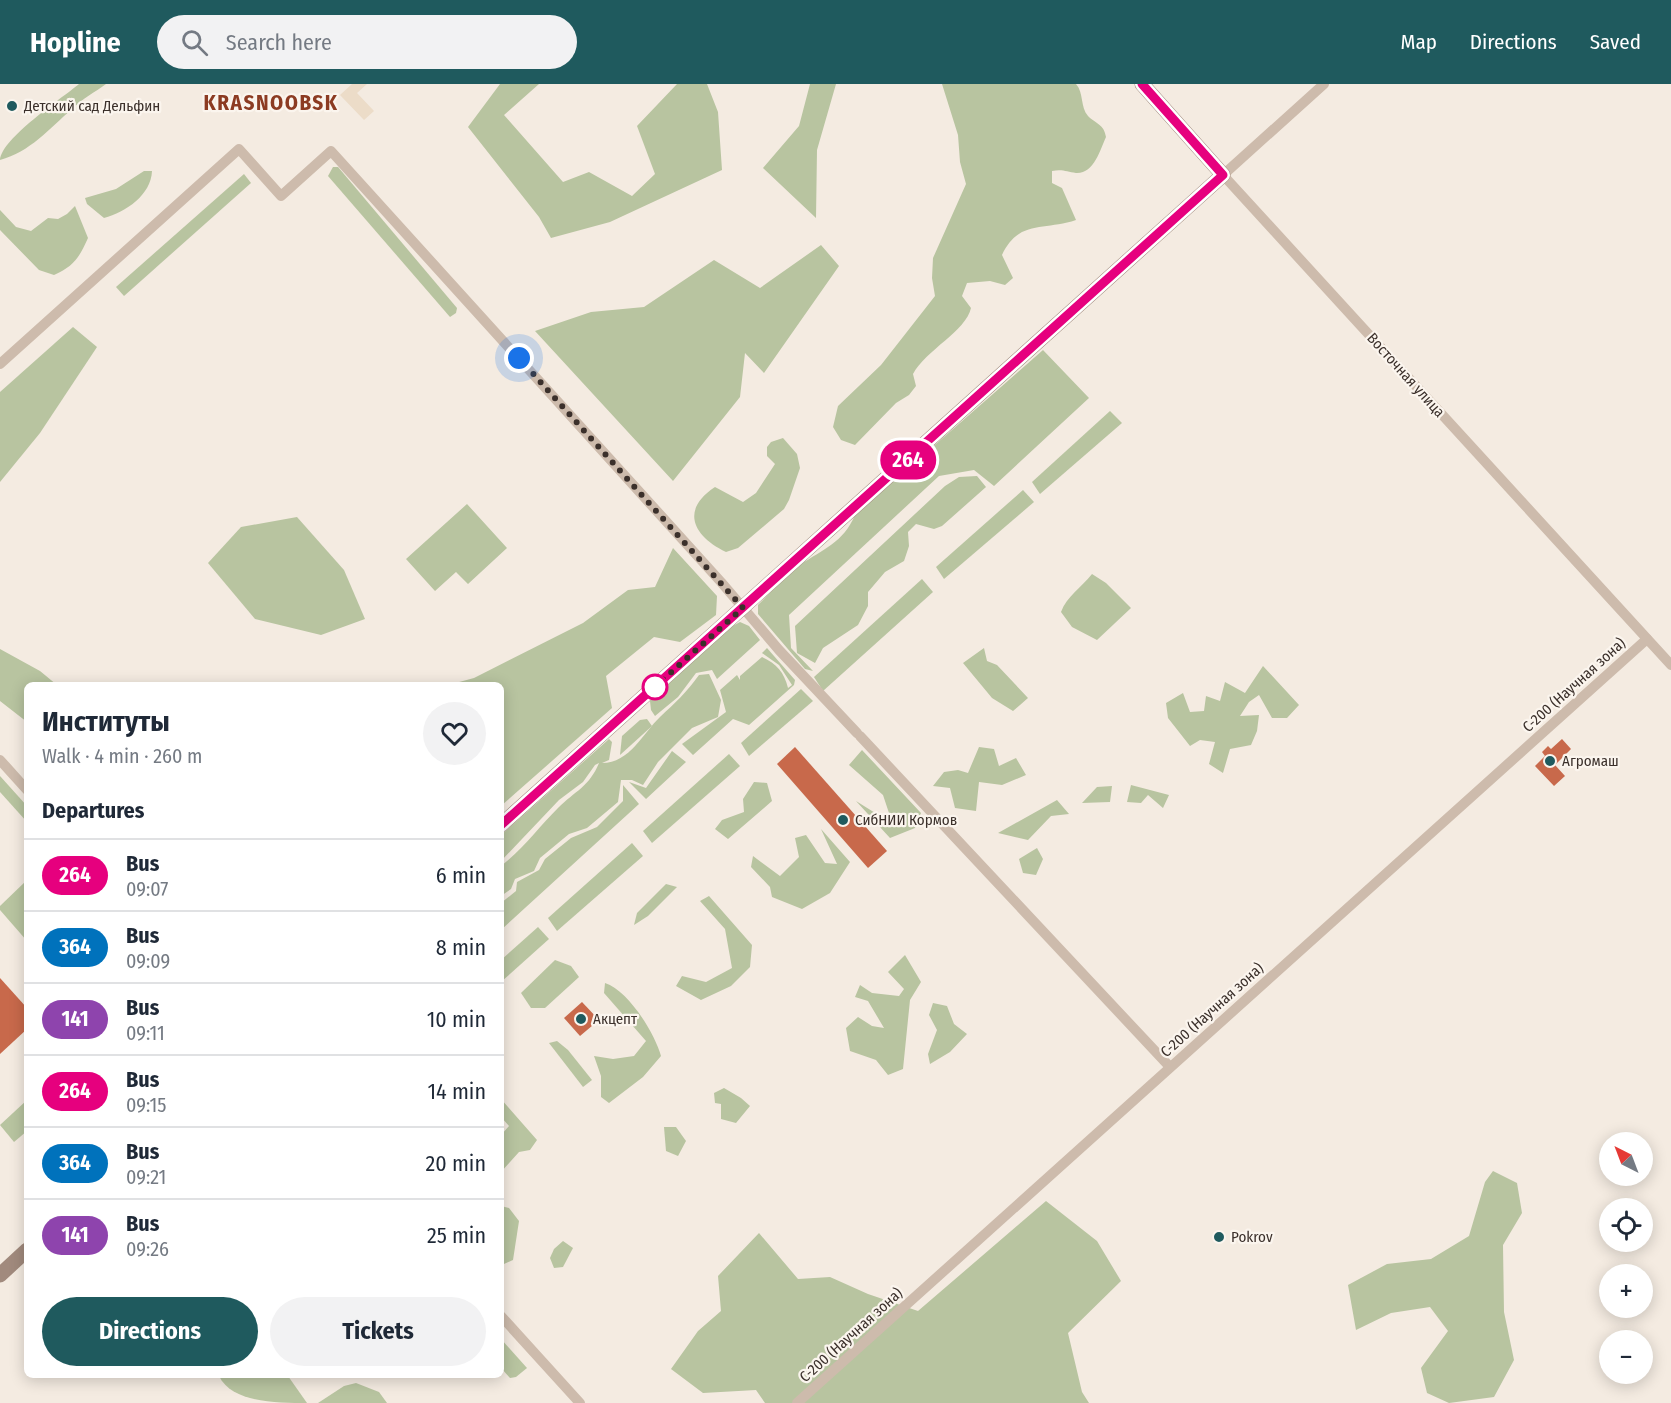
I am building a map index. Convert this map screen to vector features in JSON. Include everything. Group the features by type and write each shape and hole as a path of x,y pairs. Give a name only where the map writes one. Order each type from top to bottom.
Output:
{"main road":[{"name":"Восточная улица","path":"1142,84 1223,175"},
{"path":"504,822 1223,175"},
{"path":"0,1275 24,1253"}],"street":[{"path":"1223,175 1324,84"},
{"path":"0,364 239,149 280,196 331,151 779,650 1170,1067"},
{"name":"Восточная улица","path":"1223,175 1671,665"},
{"name":"С-200 (Научная зона)","path":"797,1403 1647,639"},
{"path":"0,760 24,787"},
{"path":"504,1319 580,1403"}],"green space":[{"path":"79,84 106,84 80,102 30,146 0,160 3,151 21,130"},
{"path":"500,84 539,84 504,115 563,182 589,172 632,196 655,174 637,126 677,84 707,84 718,112 722,170 610,222 551,238 539,217 468,127"},
{"path":"810,84 836,84 817,150 816,218 763,168 799,126"},
{"path":"942,84 1076,84 1088,116 1102,127 1106,137 1096,160 1087,170 1076,173 1062,170 1052,171 1052,183 1062,188 1076,220 1033,228 1016,236 1002,255 1013,278 1005,285 990,281 967,283 962,296 971,308 962,325 919,365 913,374 916,386 909,395 896,403 855,445 841,440 833,427 838,406 881,365 935,296 932,278 933,258 966,184 960,162 958,135"},
{"path":"333,167 338,167 457,308 456,313 450,317 328,176"},
{"path":"144,171 152,171 147,188 136,201 121,212 104,218 87,204 85,198 116,189"},
{"path":"244,174 251,183 124,296 116,287"},
{"path":"75,206 88,238 75,261 54,275 39,270 0,230 0,210 16,227 31,231 48,218 58,219 67,214"},
{"path":"821,245 839,266 764,373 745,353 740,397 673,481 535,331 591,312 644,307 714,260 760,288"},
{"path":"73,327 97,347 40,433 0,482 0,392"},
{"path":"1043,350 1089,398 994,486 974,470 939,476 789,615 791,648 813,671 805,669 758,614 758,605 794,569 832,545 845,532 855,515"},
{"path":"1110,411 1122,423 1040,494 1032,482"},
{"path":"783,438 797,454 800,468 784,509 738,548 726,552 715,546 705,538 695,522 694,513 697,505 715,487 743,502 756,493 775,464 767,456 767,447 771,442"},
{"path":"977,476 986,487 942,526 934,529 916,524 908,532 909,546 904,561 885,572 868,592 868,606 858,625 823,648 815,663 797,653 795,626 945,486 959,477"},
{"path":"1023,490 1034,502 944,579 936,567"},
{"path":"467,504 507,548 468,584 456,572 435,591 406,559"},
{"path":"297,517 344,570 365,619 321,635 255,619 208,563 241,527"},
{"path":"673,548 717,596 716,615 680,642 654,637 606,676 612,708 504,803 504,682 459,682 474,678 583,623 628,590 655,587"},
{"path":"1092,574 1106,583 1131,608 1097,640 1072,627 1061,612"},
{"path":"922,579 933,592 823,691 814,677"},
{"path":"740,622 749,626 760,640 717,679 712,670 696,673 678,697 655,716 651,710 650,701 729,628"},
{"path":"767,648 795,680 794,685 749,725 733,719 693,755 682,744 726,712 720,690 737,675 740,680 740,676 762,657 779,669 788,688 792,685 779,665 762,653"},
{"path":"984,648 987,661 997,665 1028,698 1013,711 992,698 963,663"},
{"path":"0,649 40,671 53,682 24,682 24,720 0,701"},
{"path":"1263,666 1299,705 1287,718 1272,718 1259,695 1249,702 1240,716 1259,715 1257,731 1251,745 1230,749 1223,773 1209,764 1215,742 1200,740 1190,746 1168,718 1166,703 1183,693 1190,712 1204,711 1206,696 1220,701 1225,682 1245,693"},
{"path":"709,674 721,700 718,717 692,728 658,762 643,785 632,780 621,780 618,802 587,828 569,834 540,858 534,871 515,879 511,889 504,894 504,864 591,778 599,763 583,782 559,800 504,858 504,832 609,739 612,742 609,760 602,763 612,762 628,753 699,675"},
{"path":"801,689 813,701 749,756 741,743"},
{"path":"647,719 652,726 620,755 622,736 640,720"},
{"path":"979,747 994,749 999,766 1016,758 1026,775 1002,785 979,782 976,811 955,808 950,788 933,786 944,772 958,770 968,773"},
{"path":"862,750 921,813 915,828 890,838 856,801 880,816 890,816 883,795 849,765"},
{"path":"672,751 686,762 646,799 629,782 646,788"},
{"path":"729,754 740,766 652,843 643,831"},
{"path":"0,776 24,803 24,819 0,792"},
{"path":"754,782 767,783 772,801 728,839 715,829 722,820 744,812 743,799"},
{"path":"623,785 639,804 504,927 504,901 516,891 517,882 539,870 545,859 571,838 597,827 623,801"},
{"path":"1131,785 1169,795 1163,808 1148,795 1141,803 1127,802"},
{"path":"1112,786 1110,802 1082,803 1097,787"},
{"path":"1057,800 1069,814 1051,816 1028,840 998,833"},
{"path":"821,829 850,862 830,893 802,909 772,897 770,887 751,867 753,856 780,876 799,857 795,838 806,835 825,863 837,864"},
{"path":"632,843 643,856 557,931 548,918"},
{"path":"1037,848 1043,859 1036,875 1023,873 1019,859"},
{"path":"24,883 24,938 0,910 0,906"},
{"path":"666,884 677,887 648,916 634,925 637,913"},
{"path":"709,896 752,945 750,967 731,986 701,1000 676,986 682,976 706,982 732,968 725,929 700,901"},
{"path":"538,927 549,939 504,979 504,957"},
{"path":"905,955 921,982 910,1000 903,1069 888,1075 876,1060 850,1051 846,1028 858,1017 872,1026 884,1028 868,1001 855,997 860,985 872,993 899,996 904,989 888,972"},
{"path":"555,960 571,966 579,977 545,1008 531,1008 521,993"},
{"path":"605,983 623,995 640,1014 661,1056 643,1077 609,1103 601,1097 601,1076 594,1056 613,1059 634,1056 646,1041 604,993"},
{"path":"933,1003 947,1006 954,1024 967,1034 950,1052 930,1064 928,1054 937,1030 929,1015"},
{"path":"557,1041 568,1050 592,1080 583,1087 549,1043"},
{"path":"724,1088 750,1106 736,1123 721,1119 721,1104 715,1103 714,1093"},
{"path":"504,1102 537,1140 530,1150 519,1152 504,1169 504,1132 509,1126 504,1120"},
{"path":"24,1103 24,1134 14,1142 0,1125"},
{"path":"664,1127 676,1127 686,1141 678,1156 666,1151"},
{"path":"1493,1171 1517,1183 1522,1213 1503,1245 1504,1312 1514,1360 1494,1397 1449,1403 1427,1393 1421,1368 1448,1331 1430,1307 1391,1313 1356,1330 1348,1285 1387,1264 1431,1259 1469,1236 1485,1182"},
{"path":"1046,1201 1097,1241 1121,1281 1068,1333 1082,1392 1089,1403 765,1403 756,1390 703,1393 671,1369 698,1331 721,1311 718,1276 759,1233 798,1279 830,1277 868,1294 918,1311"},
{"path":"504,1207 509,1208 519,1221 513,1260 504,1264"},
{"path":"563,1241 573,1248 563,1267 554,1268 550,1258 554,1249"},
{"path":"504,1342 527,1368 516,1377 510,1378 504,1371"},
{"path":"220,1378 289,1378 307,1403 257,1400 234,1392"},
{"path":"356,1383 379,1392 387,1403 318,1403 344,1386"}],"shaded area":[{"path":"352,84 367,84 357,93 374,111 364,120 340,95"}],"building":[{"name":"Агромаш","path":"1562,739 1571,749 1555,765 1565,776 1554,786 1535,766 1545,756 1542,752 1548,746 1551,749"},
{"name":"СибНИИ Кормов","path":"795,747 887,851 868,868 777,764"},
{"path":"0,978 24,1005 24,1032 0,1054"},
{"name":"Акцепт","path":"582,1002 599,1020 580,1036 564,1018"}],"bus line":[{"name":"264","path":"504,822 1223,175 1142,84"}],"place":[{"name":"Детский сад Дельфин","path":"12,106"},
{"name":"Агромаш","path":"1550,761"},
{"name":"СибНИИ Кормов","path":"843,820"},
{"name":"Акцепт","path":"581,1019"},
{"name":"Pokrov","path":"1219,1237"}],"district":[{"name":"KRASNOOBSK","path":"271,103"}],"route":[{"path":"519,358 743,608 649,692 655,687"}]}
